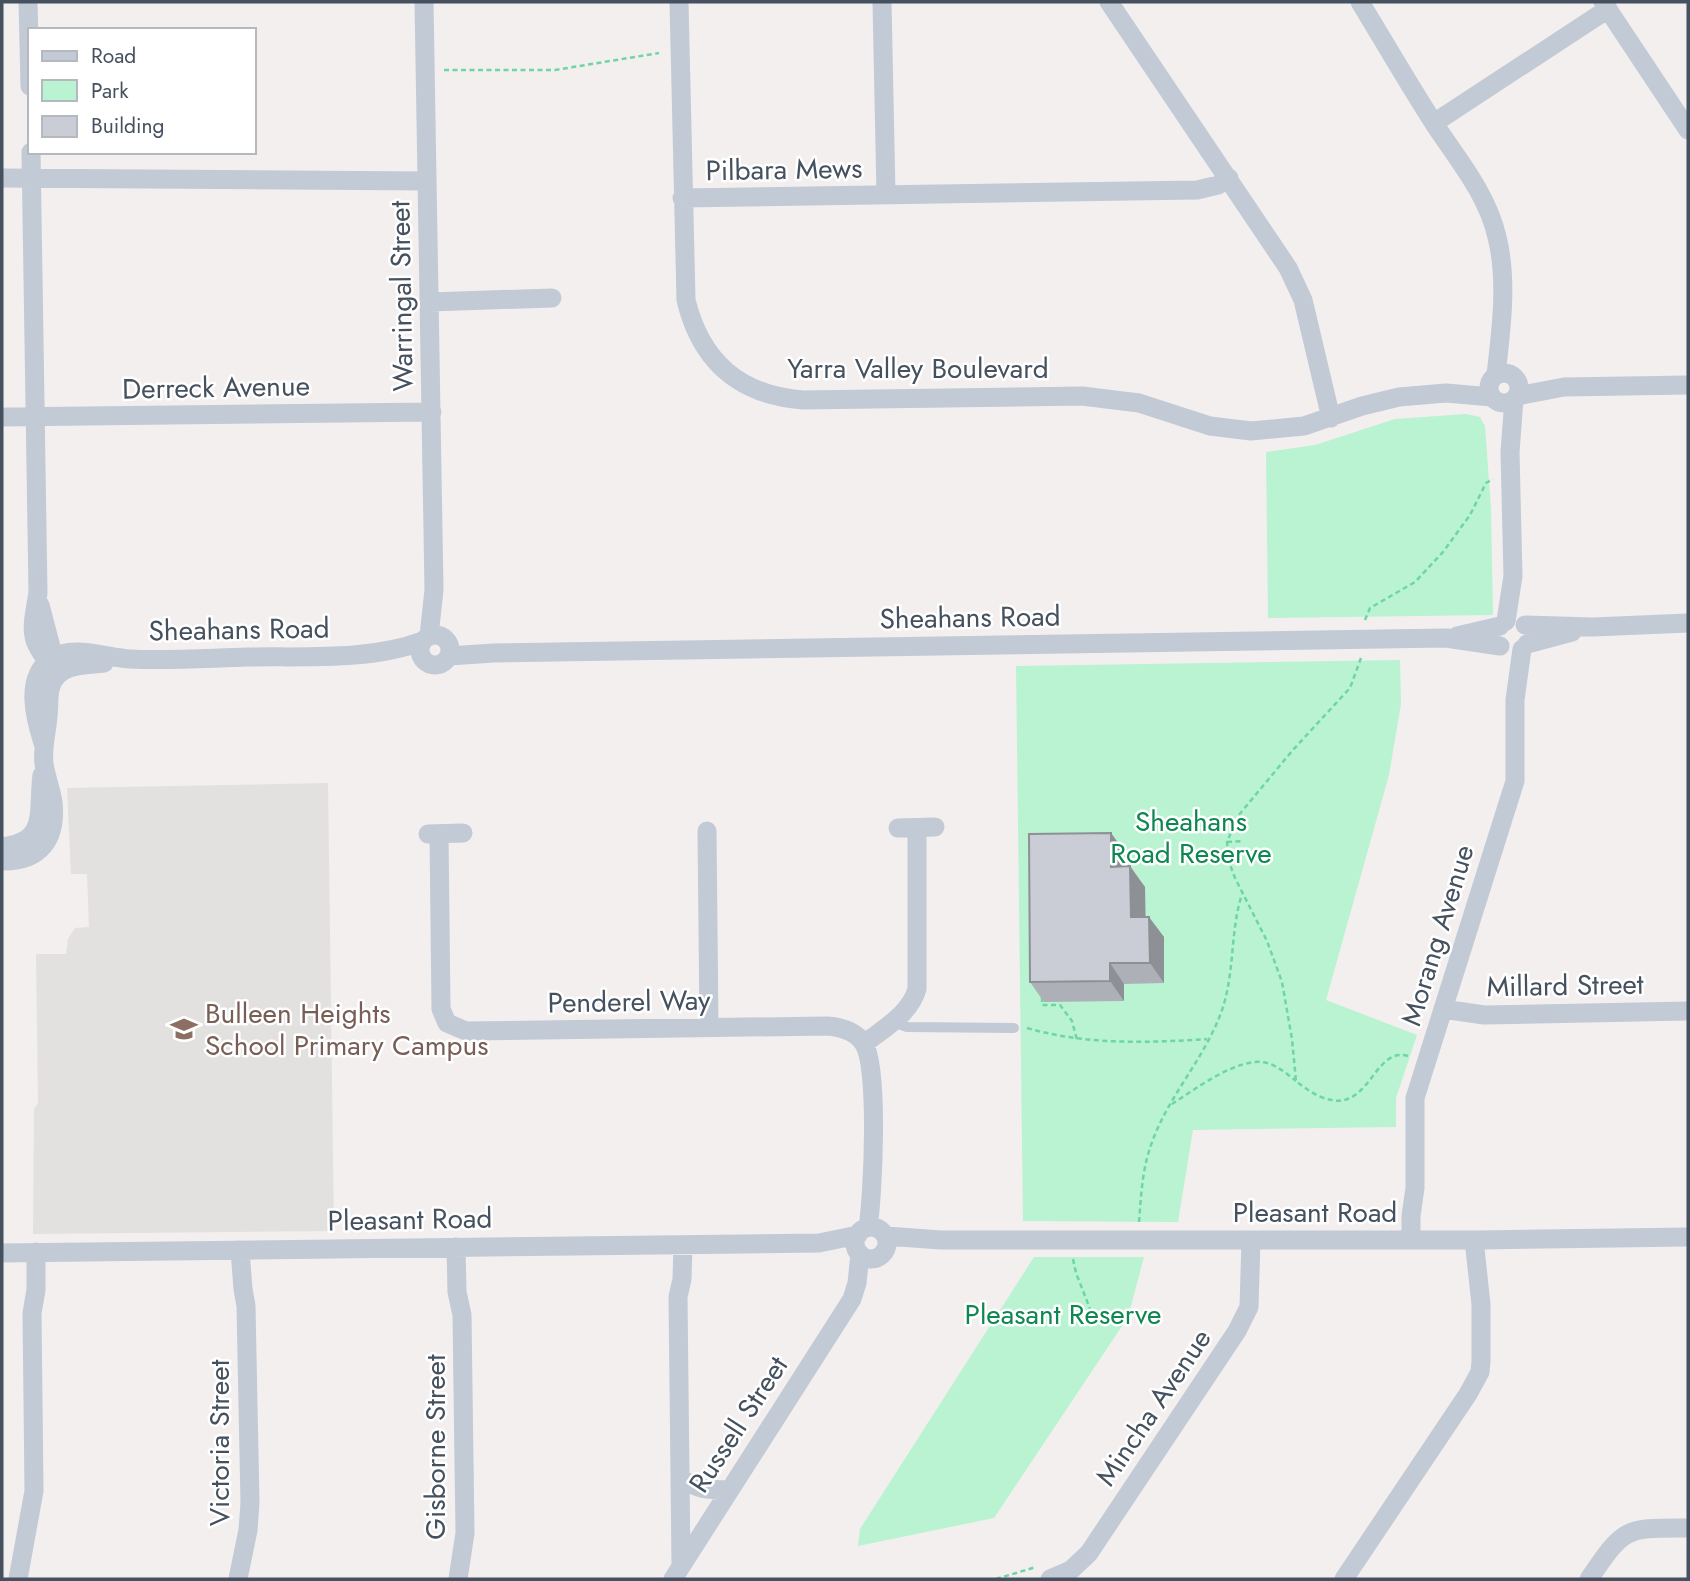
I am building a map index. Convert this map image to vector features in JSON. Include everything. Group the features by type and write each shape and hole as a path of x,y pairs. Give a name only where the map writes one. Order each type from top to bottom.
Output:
{"street":[{"path":"28,2 29,28"},
{"name":"Warringal Street","path":"424,2 435,644"},
{"name":"Yarra Valley Boulevard","path":"679,2 686,300 697,335 708,352 736,379 771,396 803,400 1082,396 1110,398 1139,403 1210,426 1251,431 1304,426 1380,400 1446,393 1504,388 1688,385"},
{"name":"Pilbara Mews","path":"882,2 886,195"},
{"path":"1109,2 1278,251 1297,284 1331,418"},
{"path":"1360,2 1434,123 1478,188 1493,220 1500,257 1504,388"},
{"path":"1434,123 1606,5 1688,130"},
{"path":"2,861 18,860 33,846 44,764 34,694 37,681 53,663 37,649 33,636 38,593 31,154"},
{"path":"2,178 427,181"},
{"name":"Pilbara Mews","path":"682,198 1198,190 1218,185 1229,178"},
{"path":"429,302 552,298"},
{"name":"Morang Avenue","path":"1416,1240 1411,1216 1415,1188 1415,1098 1515,781 1510,452 1504,388"},
{"name":"Derreck Avenue","path":"2,417 432,412"},
{"name":"Sheahans Road","path":"53,663 66,669 130,659 349,655 384,659 435,644 494,653 1446,638 1513,635 1593,626 1688,623"},
{"path":"872,1243 872,1065 864,1044 911,1005 918,989 917,828"},
{"path":"707,831 709,1027"},
{"name":"Penderel Way","path":"463,833 433,834 441,1009 443,1017 452,1027 466,1031 838,1027 854,1034 864,1044"},
{"path":"2,847 33,846"},
{"name":"Millard Street","path":"1443,1009 1484,1015 1688,1011"},
{"name":"Pleasant Road","path":"2,1253 941,1240 1480,1240 1688,1237"},
{"name":"Mincha Avenue","path":"1055,1575 1089,1553 1237,1331 1249,1307 1251,1240"},
{"path":"1344,1579 1475,1383 1481,1361 1481,1304 1486,1267 1480,1240"},
{"name":"Russell Street","path":"677,1573 852,1299 861,1292 876,1270 872,1243"},
{"path":"677,1245 682,1279 678,1297 680,1477 677,1573"},
{"name":"Gisborne Street","path":"458,1579 466,1533 462,1315 466,1293 461,1247"},
{"name":"Victoria Street","path":"238,1579 250,1517 246,1306 251,1288 246,1250"},
{"path":"18,1579 34,1492 32,1313 27,1287 31,1252"},
{"path":"680,1477 692,1487 701,1490 729,1490"},
{"path":"1589,1579 1610,1548 1628,1532 1648,1528 1688,1528"}],"lane":[{"path":"892,1022 907,1027 1014,1028"}],"path":[{"path":"441,70 555,70 659,53"},
{"path":"1296,1081 1282,982 1267,941 1242,894 1229,862 1227,842 1238,816 1257,792 1350,688 1365,639 1364,620 1367,613 1415,582 1435,561 1465,523 1486,483 1493,479"},
{"path":"1227,842 1243,841"},
{"path":"1139,1224 1141,1187 1148,1155 1169,1106 1216,1023 1227,992 1237,910 1242,894"},
{"path":"1042,995 1042,1005 1060,1005 1072,1021 1077,1040"},
{"path":"1014,1028 1027,1028 1077,1040 1165,1042 1207,1039"},
{"path":"1169,1106 1233,1069 1254,1062 1269,1063 1314,1095 1337,1101 1356,1095 1365,1088 1386,1060 1395,1055 1412,1058"},
{"path":"1072,1255 1094,1319"},
{"path":"996,1579 1055,1575"}],"shaded area":[{"name":"Bulleen Heights School Primary Campus","path":"328,783 334,1231 33,1234 34,1109 38,1103 36,954 66,954 68,939 75,928 89,927 87,874 71,874 67,788"}],"green space":[{"path":"1466,414 1480,417 1485,426 1491,509 1493,615 1268,618 1266,452 1315,445 1395,419"},
{"name":"Sheahans Road Reserve","path":"1400,660 1401,704 1389,775 1326,1000 1417,1035 1396,1098 1396,1127 1193,1130 1178,1222 1023,1221 1016,666"},
{"name":"Pleasant Reserve","path":"1034,1257 1144,1257 1128,1317 994,1518 858,1546 860,1529"}],"building":[{"path":"1111,833 1111,867 1130,866 1131,917 1149,917 1150,963 1110,963 1110,981 1030,982 1029,834"}],"place":[{"name":"Bulleen Heights School Primary Campus","path":"184,1029"}]}
